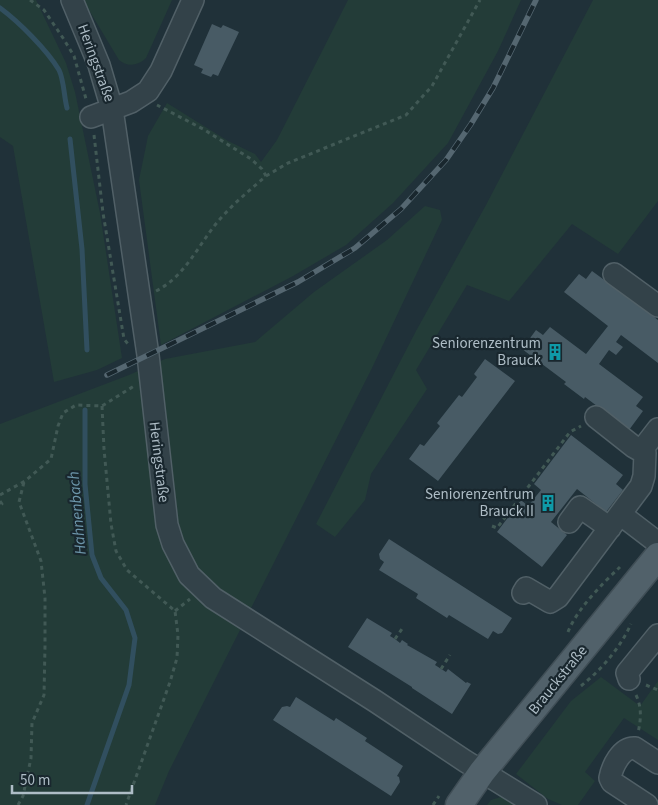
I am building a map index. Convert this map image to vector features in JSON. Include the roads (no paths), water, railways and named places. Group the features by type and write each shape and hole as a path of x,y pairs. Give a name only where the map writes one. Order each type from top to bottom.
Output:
{"main road":[{"name":"Brauckstraße","path":"459,805 482,772 658,556"}],"street":[{"name":"Heringstraße","path":"72,0 99,65 112,109 140,295 167,525 172,544 189,576 214,598 536,805"},
{"path":"88,107 112,109 131,102 148,91 161,71 193,0"},
{"path":"614,274 658,306"},
{"path":"523,593 526,588 550,602 558,597 641,486 644,476 645,453 634,448 596,416"},
{"path":"642,450 658,429"},
{"path":"568,522 580,507 615,521 658,543"},
{"path":"629,679 627,673 658,635"},
{"path":"647,805 612,782 610,778 611,770 624,752 631,748 635,748 658,763"}],"waterway":[{"name":"Hahnenbach","path":"0,8 16,21 54,62 61,74 67,108"},
{"name":"Hahnenbach","path":"70,139 82,249 87,350"},
{"name":"Hahnenbach","path":"85,410 85,484 92,555 101,578 126,610 135,638 129,685 87,805"}],"railway":[{"path":"107,375 298,282 355,248 401,209 446,160 471,124 493,88 536,0"}],"place":[{"name":"Seniorenzentrum Brauck","path":"555,352"},
{"name":"Seniorenzentrum Brauck II","path":"548,503"}]}
